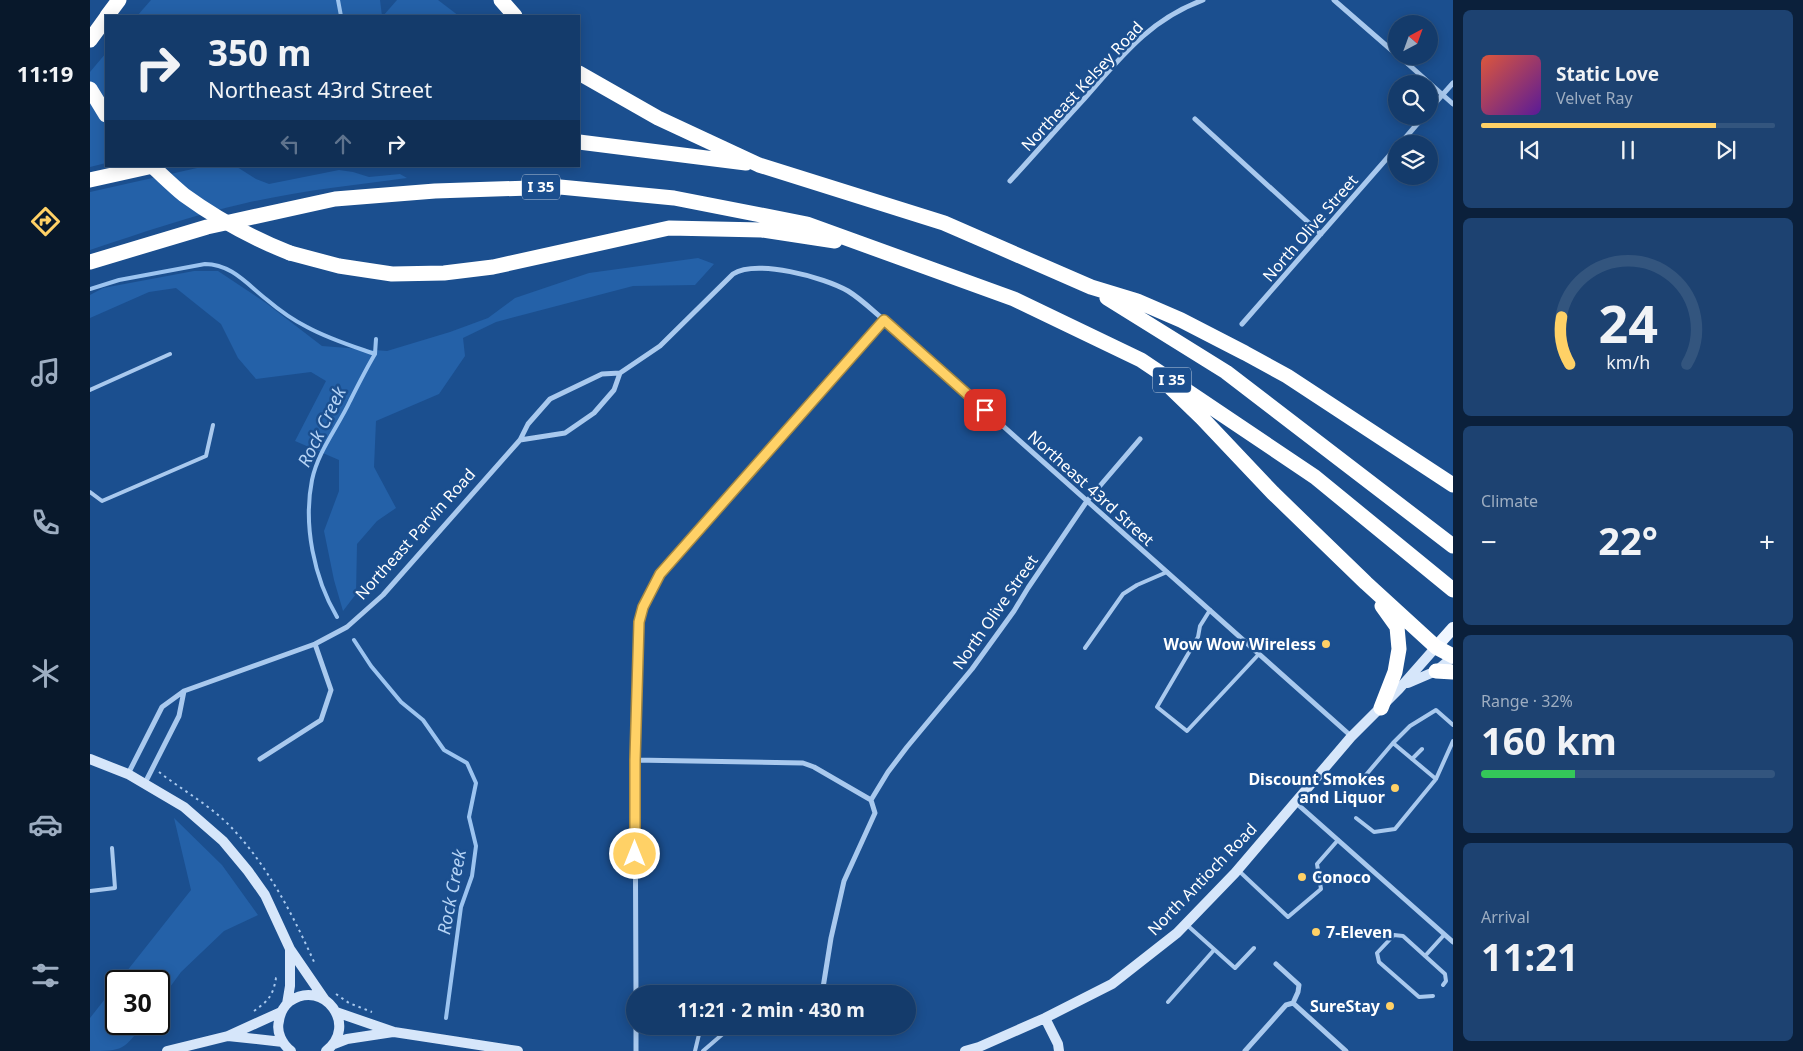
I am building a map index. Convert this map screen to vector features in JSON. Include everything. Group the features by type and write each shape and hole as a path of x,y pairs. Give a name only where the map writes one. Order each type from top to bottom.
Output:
{"highway":[{"path":"108,15 119,0"},
{"path":"501,0 514,15"},
{"path":"90,40 105,20"},
{"path":"580,74 658,118 759,165"},
{"path":"90,90 105,113"},
{"name":"I 35","path":"580,142 759,165 944,222 1091,287 1226,372 1453,546"},
{"path":"90,180 148,167"},
{"path":"154,167 183,194 212,214 265,243 290,253 339,266 392,274 444,273 493,267 669,228 762,230 871,247"},
{"name":"I 35","path":"90,262 207,227 335,198 435,190 560,187 674,198 807,224 1014,299 1141,360 1315,476 1453,590"},
{"path":"1091,287 1137,301 1245,353 1287,376 1453,485"},
{"path":"1141,360 1202,418 1273,493 1366,583 1436,647 1453,657"},
{"path":"1366,583 1397,627 1399,649 1395,672 1381,708"},
{"path":"1436,671 1453,672"}],"main road":[{"name":"North Antioch Road","path":"964,1051 979,1048 1045,1018 1112,984 1177,934 1238,870 1352,737 1402,686 1453,628"},
{"name":"North Antioch Road","path":"1402,686 1436,671 1453,657"},
{"path":"90,759 128,774 184,807 223,841 265,894 290,948 336,1012 339,1028 330,1047"},
{"path":"290,948 290,986 278,1028 283,1042 291,1051"},
{"path":"167,1051 228,1036 284,1008 296,998 306,995 326,1000"},
{"path":"336,1012 394,1032 518,1051"},
{"path":"1045,1018 1058,1044 1059,1051"},
{"path":"330,1047 347,1039 394,1032"},
{"path":"228,1036 283,1042"}],"street":[{"name":"Northeast Kelsey Road","path":"1010,182 1122,56 1144,34 1182,8 1203,0"},
{"path":"1334,0 1388,46"},
{"path":"1410,65 1453,104"},
{"path":"1438,100 1453,83"},
{"path":"1195,119 1320,234"},
{"path":"1408,135 1416,125"},
{"name":"North Olive Street","path":"1242,324 1388,157"},
{"name":"Northeast 43rd Street","path":"719,287 740,270 754,268 788,271 812,277 847,291 884,320 1352,737"},
{"name":"Northeast Parvin Road","path":"520,440 565,433 594,413 614,390 620,374 660,346 719,287"},
{"path":"636,985 635,760 639,622 643,607 660,574 884,320"},
{"name":"Northeast Parvin Road","path":"128,774 162,707 184,691 315,644 347,627 383,594 520,440 528,424 550,399 602,374 620,374"},
{"name":"North Olive Street","path":"871,800 902,753 978,662 1087,501 1140,439"},
{"path":"260,759 321,720 331,690 315,644"},
{"path":"145,783 179,716 184,691"},
{"path":"635,760 803,763 814,767 871,800 875,813 844,881 831,938 823,985"},
{"path":"1296,802 1453,942"},
{"path":"1245,1051 1286,1005 1293,1003 1298,992 1298,985 1276,964"},
{"path":"1293,1003 1346,1051"},
{"path":"636,1035 636,1051"}],"lane":[{"path":"90,390 170,354"},
{"path":"90,492 102,501 206,456 213,425"},
{"path":"1085,648 1123,594 1137,585 1167,572"},
{"path":"1210,610 1200,626 1198,637 1157,707 1187,731 1259,654"},
{"path":"1365,776 1410,726 1436,710 1445,721 1453,725"},
{"path":"1356,818 1374,832 1395,829 1436,779 1453,741"},
{"path":"1393,743 1436,779"},
{"path":"1412,759 1422,749"},
{"path":"1238,870 1288,918 1321,889 1317,864 1338,840"},
{"path":"90,890 115,888 112,848"},
{"path":"1186,924 1235,968 1254,948"},
{"path":"1433,996 1419,997 1379,962 1377,953 1394,935 1403,936 1445,974 1446,981 1443,986"},
{"path":"1425,956 1444,935"},
{"path":"1168,1002 1214,950"},
{"path":"695,1051 699,1035"},
{"path":"703,1051 722,1035"}],"shaded area":[{"path":"151,0 380,0 382,15 138,15"},
{"path":"397,0 438,0 458,15 384,15"},
{"path":"105,54 105,163 90,167 90,72"},
{"path":"202,167 237,167 256,179 269,184 339,170 369,177 400,174 407,178 306,192 246,203 187,219 90,250 90,192"},
{"path":"698,258 714,264 695,285 633,286 496,322 463,338 465,356 439,394 376,421 374,467 396,508 377,521 357,544 356,594 343,611 334,580 324,531 339,491 339,460 295,441 326,381 311,372 256,379 238,358 221,324 176,288 149,292 90,318 90,295 103,288 194,271 218,271 266,303 322,346 387,351 450,332 488,318 515,298 589,273"},
{"path":"174,818 222,865 258,915 224,931 181,972 170,987 170,970 128,970 191,890"},
{"path":"105,999 105,1035 134,1035 122,1047 90,1051 90,1018"}],"waterway":[{"name":"Rock Creek","path":"338,0 341,15"},
{"path":"90,289 119,280 205,264 223,267 238,276 291,318 332,339 375,354"},
{"name":"Rock Creek","path":"337,617 322,585 312,551 309,515 312,480 323,449 375,354 376,339"},
{"name":"Rock Creek","path":"354,640 371,666 401,702 423,720 444,750 467,763 476,783 469,817 476,846 472,876 461,907 446,1018"}],"place":[{"name":"Wow Wow Wireless","path":"1326,644"},
{"name":"Discount Smokes and Liquor","path":"1395,788"},
{"name":"Conoco","path":"1302,877"},
{"name":"7-Eleven","path":"1316,932"},
{"name":"SureStay","path":"1390,1006"}],"route":[{"path":"635,854 635,760 639,622 648,595 660,574 884,320 985,410"}]}
